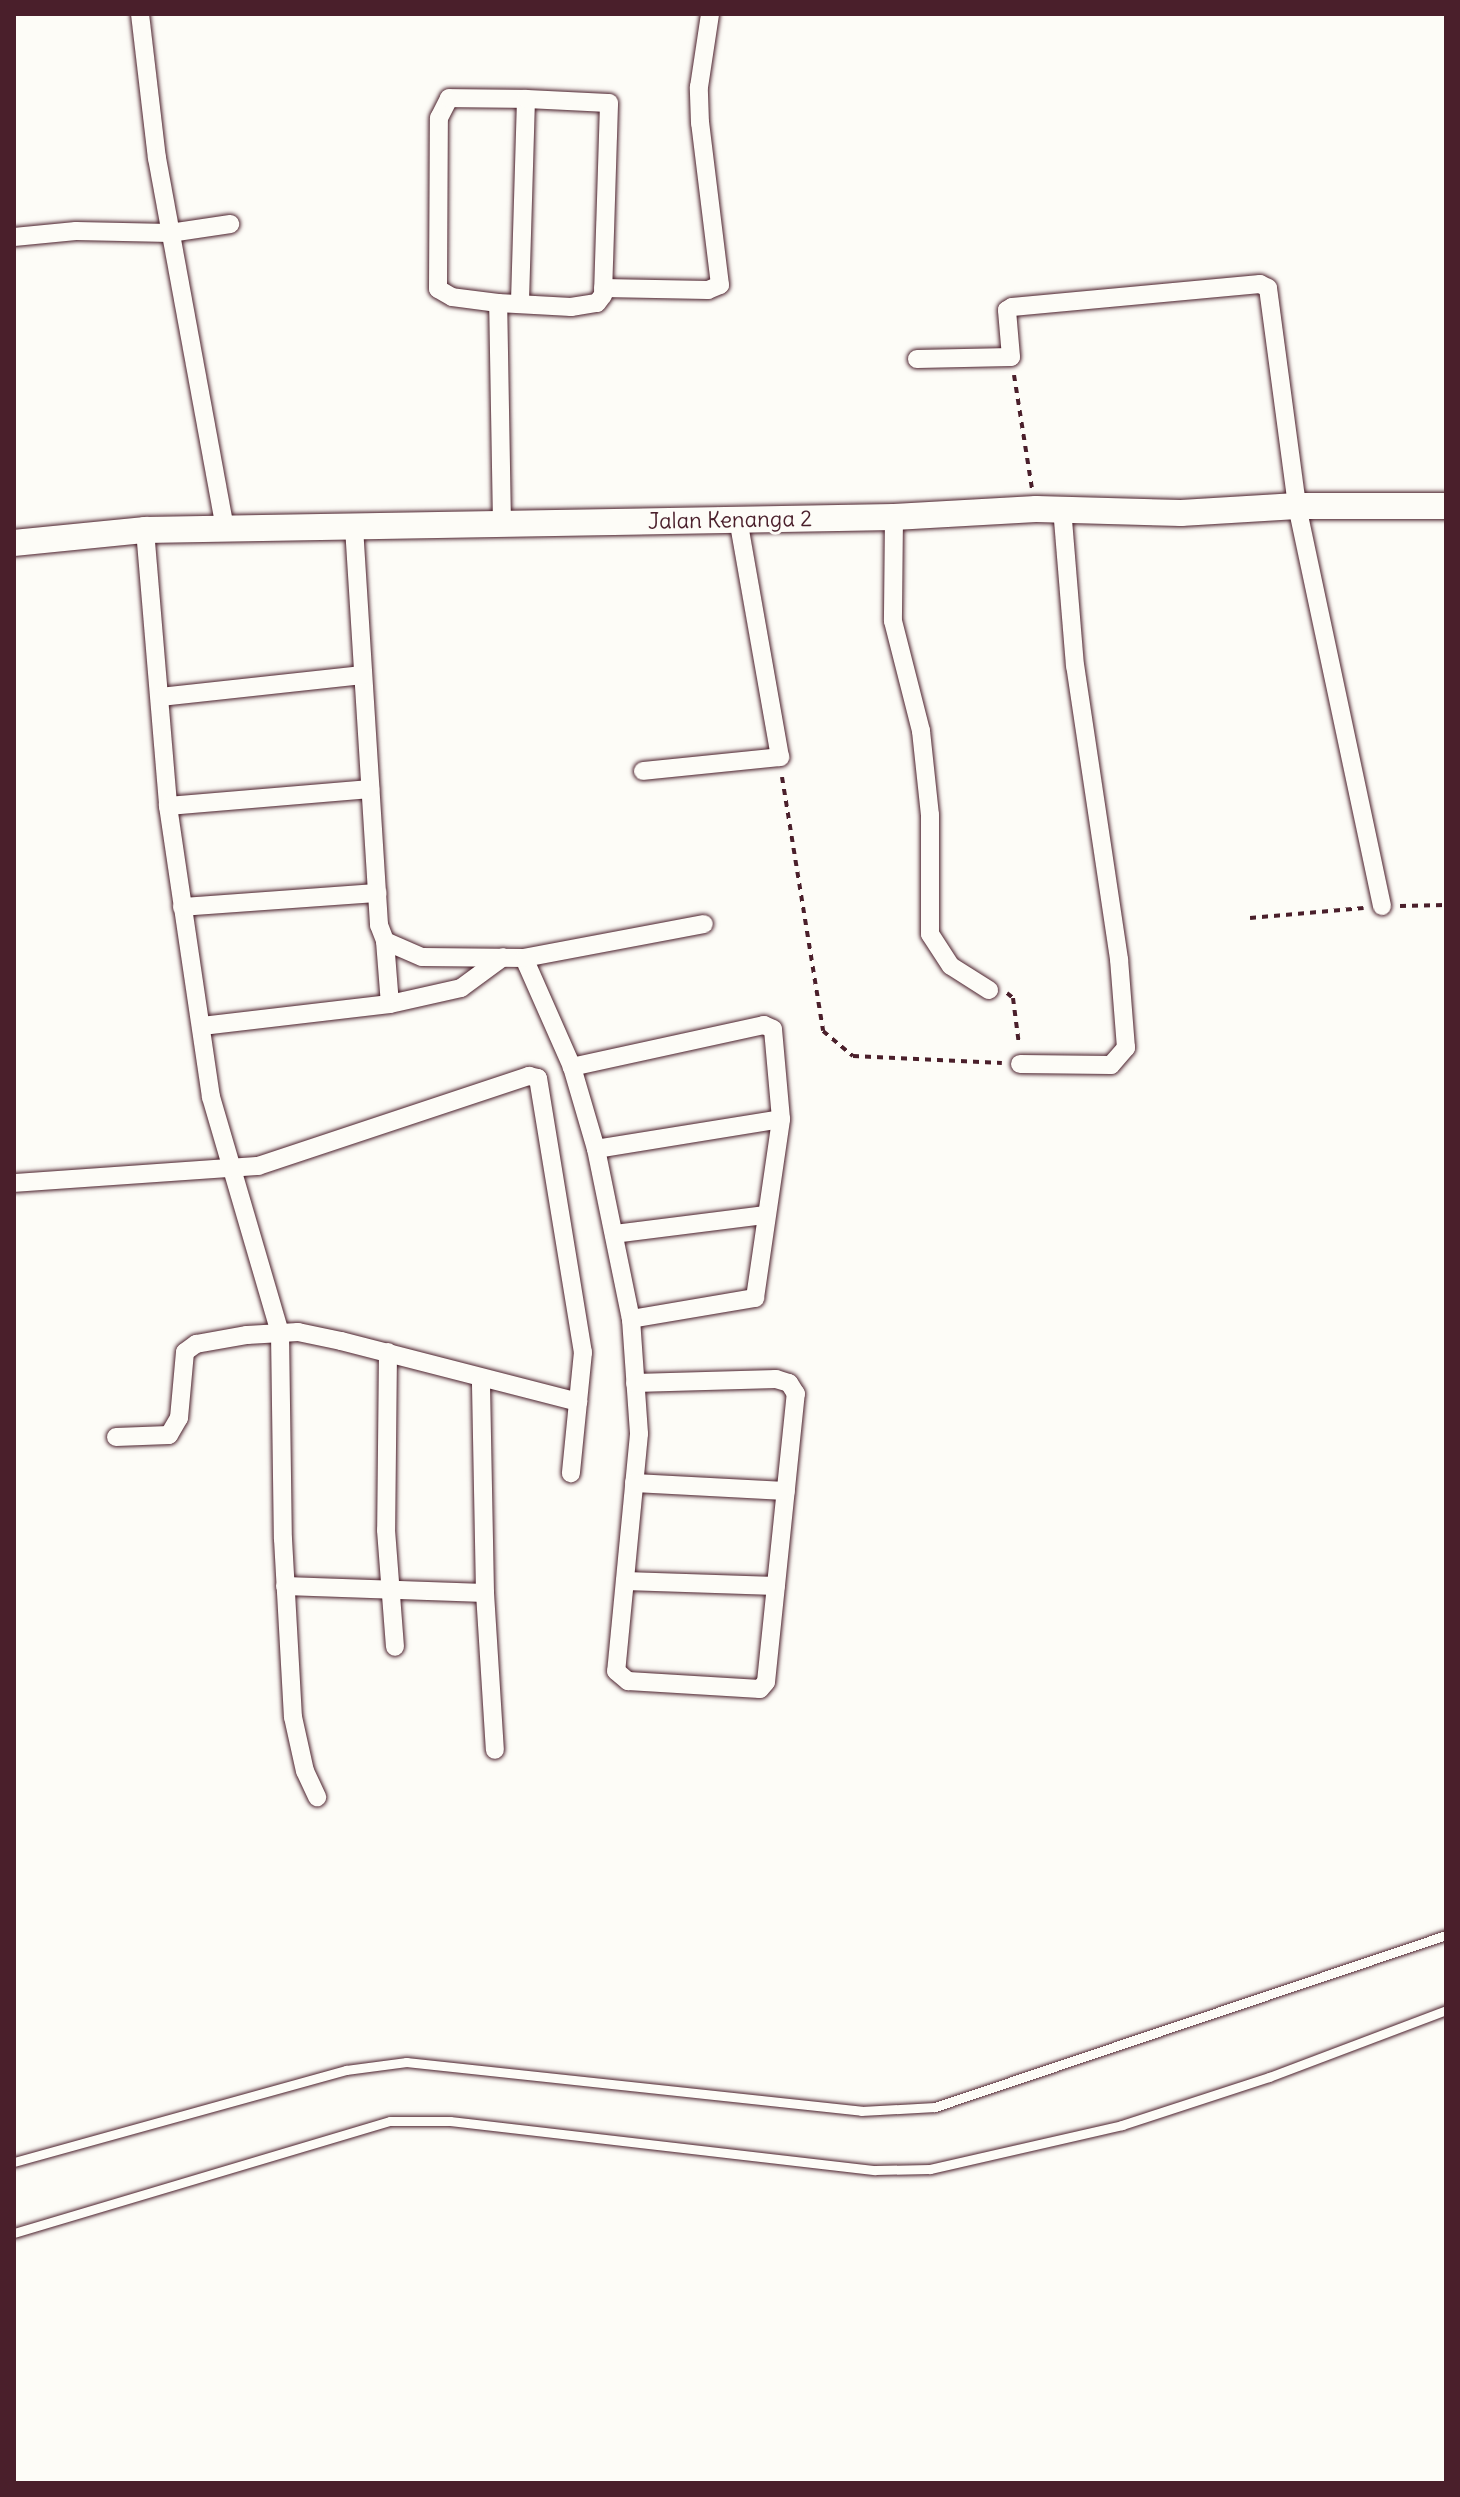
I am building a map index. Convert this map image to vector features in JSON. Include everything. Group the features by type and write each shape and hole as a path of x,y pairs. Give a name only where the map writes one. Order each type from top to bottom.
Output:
{"main road":[{"name":"Jalan Kenanga 2","path":"14,543 145,530 894,517 1036,509 1181,513 1297,506 1446,506"}],"street":[{"path":"140,14 170,233 225,529"},
{"path":"603,288 708,290 720,285 700,123 699,87 710,14"},
{"path":"449,98 526,99 609,103 603,295 591,305 498,303 445,296 438,289 439,118 449,98"},
{"path":"520,303 526,99"},
{"path":"14,237 76,231 170,233 230,224"},
{"path":"917,359 1011,357 1007,310 1012,307 1260,284 1268,288 1297,506 1382,906"},
{"path":"498,303 502,524"},
{"path":"1020,1064 1111,1065 1126,1048 1119,959 1075,666 1062,509"},
{"path":"894,517 893,621 921,731 930,815 930,934 951,966 989,990"},
{"path":"643,771 780,757 738,520"},
{"path":"354,527 377,893 390,1004"},
{"path":"145,530 168,806 211,1097 280,1333 285,1586 293,1717 305,1771 317,1797"},
{"path":"160,697 363,675"},
{"path":"168,806 370,789"},
{"path":"182,907 377,893"},
{"path":"385,941 422,957 524,958 704,924"},
{"path":"202,1026 390,1004 461,988 503,957"},
{"path":"524,958 572,1067 596,1149 631,1319 635,1383 639,1434 616,1671 621,1678 753,1689 766,1682 796,1394 789,1383 635,1383"},
{"path":"572,1067 769,1026 781,1119 755,1298 631,1319"},
{"path":"14,1183 83,1182 258,1166 529,1076 538,1078 583,1352 571,1473"},
{"path":"596,1149 781,1119"},
{"path":"614,1234 765,1215"},
{"path":"116,1437 161,1438 175,1429 182,1403 181,1366 190,1347 280,1333 388,1352 578,1402"},
{"path":"388,1352 386,1530 395,1647"},
{"path":"481,1378 485,1593 495,1750"},
{"path":"634,1483 786,1491"},
{"path":"625,1581 776,1586"},
{"path":"285,1586 485,1593"}],"lane":[{"path":"14,2162 346,2070 406,2062 861,2111 935,2107 1446,1935"},
{"path":"14,2233 390,2121 450,2121 875,2170 930,2169 1122,2125 1269,2077 1446,2010"}],"path":[{"path":"1011,357 1036,509"},
{"path":"780,757 787,833 802,891 813,992 823,1031 853,1056 1020,1064 1013,998 989,990"},
{"path":"1250,918 1382,906 1446,905"}]}
